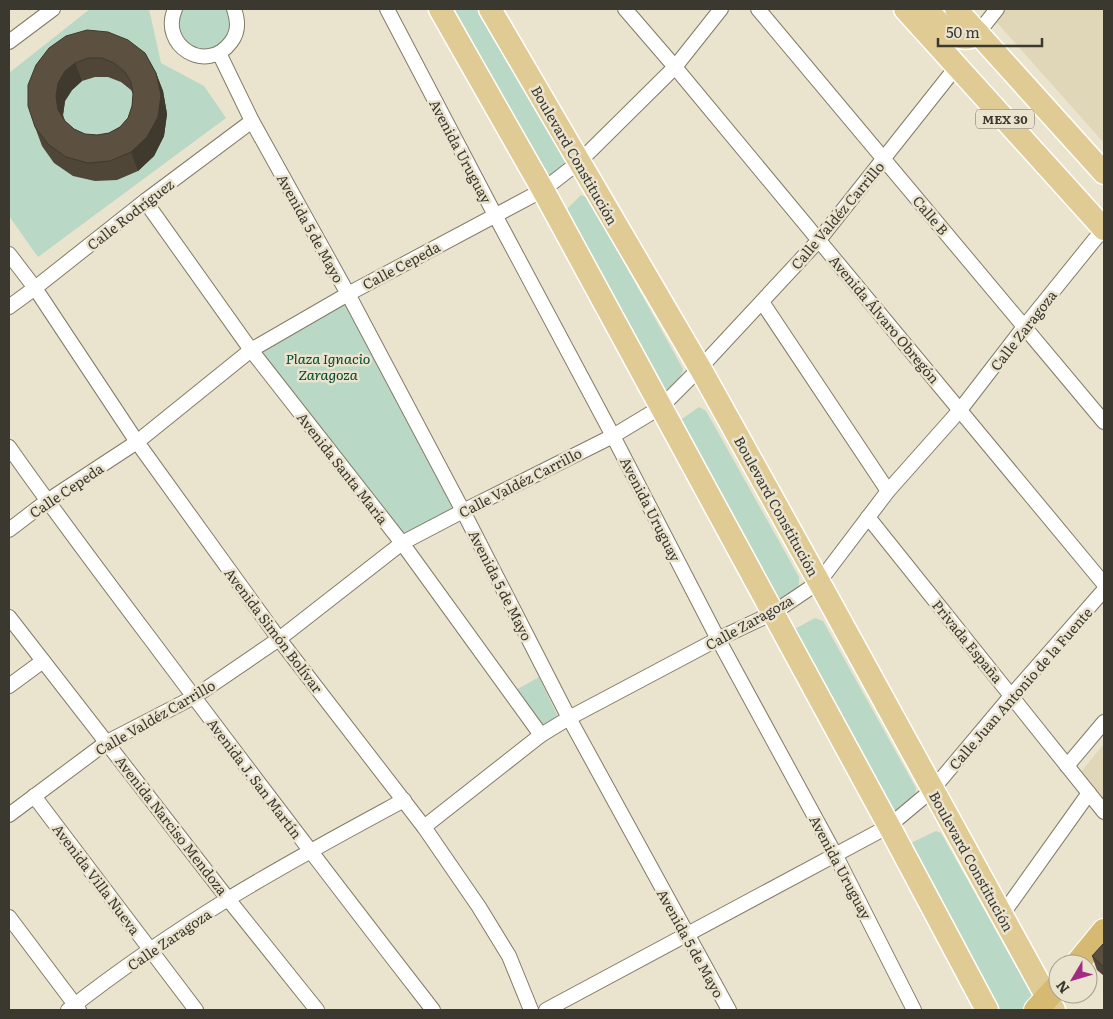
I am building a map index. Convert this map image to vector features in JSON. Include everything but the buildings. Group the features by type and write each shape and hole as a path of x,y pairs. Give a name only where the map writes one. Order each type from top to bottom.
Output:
{"highway":[{"path":"1085,954 1104,931"}],"main road":[{"path":"440,9 543,190 987,1010"},
{"name":"Boulevard Constitución","path":"490,9 700,368 1048,999"},
{"name":"MEX 30","path":"905,9 1104,228"},
{"path":"927,9 938,23 950,33 963,38 973,37 978,33"},
{"name":"MEX 30","path":"956,9 1104,173"}],"street":[{"path":"10,38 53,9"},
{"path":"175,9 172,16 174,37 180,46 198,56 209,56 219,53 228,47 238,28 234,9"},
{"name":"Avenida Uruguay","path":"387,9 494,215 613,436 718,640 835,854 914,1010"},
{"name":"Avenida Álvaro Obregón","path":"625,9 675,66 1104,584"},
{"name":"Calle Cepeda","path":"9,530 47,501 137,442 251,350 348,294 543,190 579,162 675,66 721,9"},
{"name":"Calle B","path":"758,9 1104,422"},
{"path":"978,33 996,9"},
{"name":"Avenida 5 de Mayo","path":"219,53 252,121 348,294 463,511 569,718 728,1010"},
{"name":"Calle Valdéz Carrillo","path":"9,815 107,742 194,697 279,639 402,543 613,436 661,407 700,368 819,240 957,66"},
{"name":"Calle Rodríguez","path":"9,307 145,201 252,121"},
{"name":"Avenida Santa María","path":"145,201 251,350 402,543 541,736"},
{"name":"Calle Zaragoza","path":"424,827 541,736 569,718 773,613 819,582 888,491 960,410 1104,228"},
{"name":"Avenida Simón Bolívar","path":"9,254 35,288 137,442 279,639 424,827 479,907 509,956 531,1010"},
{"path":"762,302 888,491"},
{"name":"Avenida J. San Martín","path":"9,447 47,501 310,852 433,1010"},
{"name":"Privada España","path":"868,517 1104,812"},
{"name":"Calle Juan Antonio de la Fuente","path":"546,1010 889,826 932,790 1104,590"},
{"name":"Avenida Narciso Mendoza","path":"9,617 228,899 317,1010"},
{"path":"9,686 43,661"},
{"path":"1067,766 1104,722"},
{"path":"1002,915 1089,793"},
{"name":"Avenida Villa Nueva","path":"34,796 196,1010"},
{"name":"Calle Zaragoza","path":"74,1009 150,950 228,899 404,800"},
{"path":"9,917 74,1009"}],"shaded area":[{"path":"985,9 1104,9 1104,143"},
{"path":"1104,744 1104,801 1081,772"}],"green space":[{"path":"90,9 149,9 161,63 204,86 226,118 38,257 9,216 9,73"},
{"path":"183,9 227,9 232,29 216,50 198,51 183,41 178,25 179,16"},
{"path":"452,9 482,9 565,158 564,165 551,175 542,175"},
{"path":"581,195 588,198 683,369 680,378 663,393 564,212"},
{"name":"Plaza Ignacio Zaragoza","path":"347,295 461,510 402,543 252,350"},
{"path":"699,407 706,411 799,577 799,587 778,600 679,421"},
{"path":"815,618 823,621 916,788 915,798 894,812 793,630"},
{"path":"539,677 560,721 545,729 516,690"},
{"path":"936,831 941,833 1033,997 1032,1003 1021,1010 994,1010 907,850 913,842"}]}
